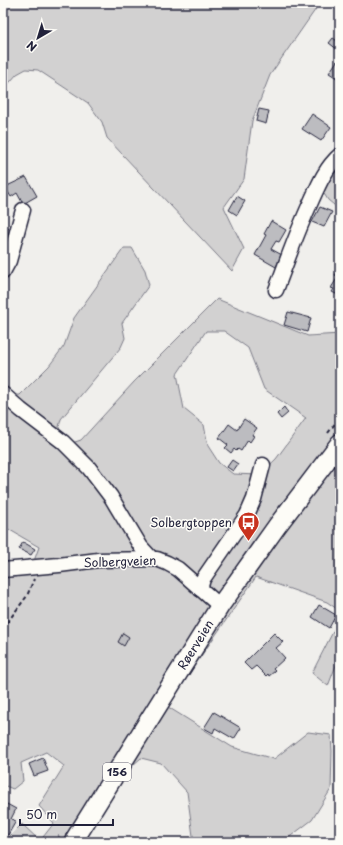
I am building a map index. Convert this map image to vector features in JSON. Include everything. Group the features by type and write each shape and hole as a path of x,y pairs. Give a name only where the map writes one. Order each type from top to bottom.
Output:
{"main road":[{"name":"Røerveien","path":"73,842 220,606 253,559 337,454"}],"street":[{"path":"276,290 296,235 321,180 332,162 340,155"},
{"path":"3,272 9,261 22,210"},
{"path":"3,394 21,410 63,442 88,468 111,497 141,547 152,559"},
{"path":"200,588 203,579 251,507 263,466"},
{"name":"Solbergveien","path":"3,570 98,560 157,559 173,566 220,606"}],"path":[{"path":"3,628 27,596 38,567"}],"shaded area":[{"path":"3,3 320,3 270,75 252,121 244,179 224,207 244,249 232,271 107,138 102,122 88,103 38,70 26,69 17,74 3,90"},
{"path":"340,147 340,210 328,200 316,181"},
{"path":"124,248 132,248 145,270 149,285 122,323 125,338 121,347 61,419 59,427 60,433 72,443 81,440 134,382 217,299 308,336 340,334 340,611 327,602 256,577 199,659 168,707 232,747 274,759 308,732 331,735 331,789 312,820 283,842 195,842 187,792 161,763 141,758 133,765 83,842 4,842 22,824 40,841 54,823 39,806 64,766 46,752 21,763 23,781 13,789 3,785 3,574 29,575 39,547 3,526 3,396 20,395 49,366 64,346 74,318","holes":["206,331 224,331 248,348 264,389 306,418 276,459 259,475 233,474 219,463 208,446 204,425 184,409 177,374"]},
{"path":"340,618 340,655 328,686 312,673"}],"building":[{"path":"333,38 340,43 338,50 329,43"},
{"path":"337,61 340,63 340,80 329,73"},
{"path":"259,109 269,111 266,124 256,121"},
{"path":"312,114 331,127 321,141 302,129"},
{"path":"26,177 37,196 23,204 17,193 11,197 5,187"},
{"path":"237,196 245,201 237,215 229,210"},
{"path":"320,207 332,212 324,227 312,222"},
{"path":"271,221 286,230 279,242 276,241 271,249 282,255 276,267 255,255 266,235 264,234"},
{"path":"7,226 13,235 3,244 3,227 4,229"},
{"path":"340,268 340,296 332,292 334,289 331,288 338,277 335,275"},
{"path":"288,312 311,318 307,332 284,325"},
{"path":"284,407 288,413 281,419 277,414"},
{"path":"244,419 257,428 252,435 254,436 250,442 248,440 241,451 238,449 236,451 234,449 231,453 225,448 228,445 219,438 229,424 237,430"},
{"path":"232,460 238,464 233,471 227,467"},
{"path":"23,542 35,549 31,555 19,549"},
{"path":"319,605 336,615 329,628 312,617"},
{"path":"123,633 129,637 124,646 118,642"},
{"path":"274,633 283,642 276,648 285,658 273,669 275,671 269,676 268,674 266,676 256,666 251,670 244,663"},
{"path":"214,712 241,728 234,739 215,728 213,733 204,728"},
{"path":"43,758 48,771 34,776 29,764"},
{"path":"5,803 16,809 11,819 16,821 8,835 3,832 3,806"}],"place":[{"name":"Solbergtoppen","path":"248,542"}]}
